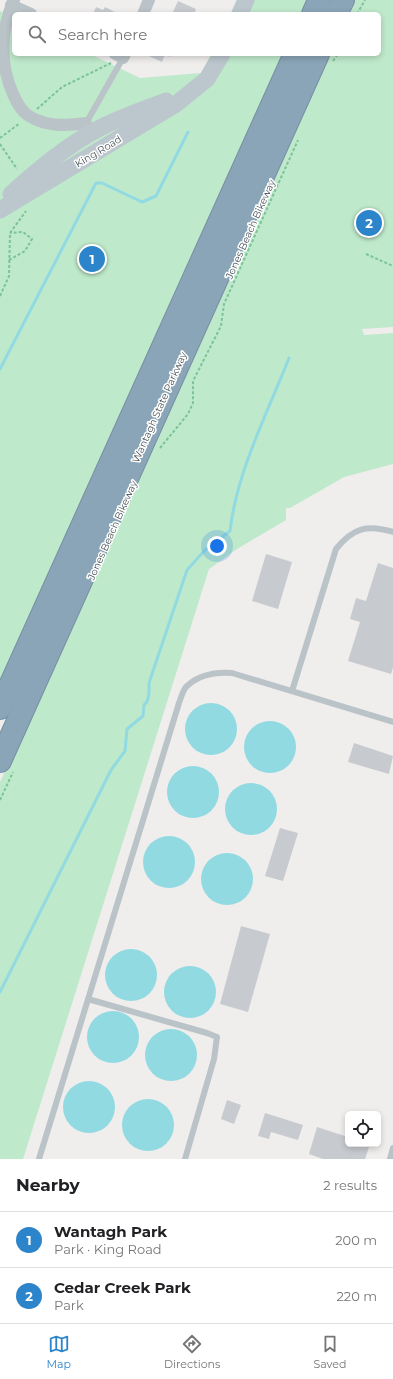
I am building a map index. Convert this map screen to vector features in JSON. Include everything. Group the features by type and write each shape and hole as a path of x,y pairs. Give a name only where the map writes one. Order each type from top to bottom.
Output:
{"highway":[{"path":"314,12 319,0"},
{"path":"337,12 343,0"},
{"path":"0,708 293,56"},
{"name":"Wantagh State Parkway","path":"8,763 325,59"}],"street":[{"path":"144,12 149,0"},
{"path":"241,12 246,0"},
{"path":"28,12 13,2 3,48 4,67 8,84 20,108 29,116 49,124 63,125 86,123"},
{"name":"King Road","path":"0,210 146,123 194,91 207,79 221,56"},
{"name":"King Road","path":"0,203 38,170 72,145 101,127 194,91"}],"lane":[{"path":"72,145 86,123 120,56"},
{"path":"292,691 336,549 347,536 364,528 381,528 393,532"},
{"path":"38,1159 179,703 186,686 200,677 215,672 232,673 393,722"},
{"path":"88,999 207,1033 217,1038 214,1059 185,1159"},
{"path":"390,1159 393,1148"}],"path":[{"path":"358,12 364,0"},
{"path":"0,138 29,116 47,98 62,87 119,56"},
{"name":"Jones Beach Bikeway","path":"156,452 188,414 193,403 193,381 221,326 224,304 300,137"},
{"path":"0,144 17,169"},
{"path":"0,296 9,276 10,233 29,208"},
{"path":"9,260 25,251 32,239 24,232 10,233"},
{"path":"366,254 393,266"},
{"path":"0,800 8,763"}],"green space":[{"path":"237,0 306,0 301,12 231,12"},
{"path":"352,0 393,0 393,327 362,329 364,335 393,333 393,464 344,477 290,508 286,508 286,520 237,549 209,569 23,1159 0,1159 0,782 326,56 381,56 381,12 346,12"},
{"path":"0,11 12,16 12,56 94,56 140,78 201,73 210,56 281,56 0,680"}],"water":[{"path":"211,703 225,707 233,715 237,729 233,743 225,751 211,755 197,751 189,743 185,729 189,715 197,707"},
{"path":"270,721 284,725 292,733 296,747 292,761 284,769 270,773 256,769 248,761 244,747 248,733 256,725"},
{"path":"193,766 203,768 211,774 217,782 219,792 217,802 211,810 203,816 193,818 183,816 175,810 169,802 167,792 169,782 175,774 183,768"},
{"path":"251,783 261,785 269,791 275,799 277,809 275,819 269,827 261,833 251,835 241,833 233,827 227,819 225,809 227,799 233,791 241,785"},
{"path":"169,836 183,840 191,848 195,862 191,876 183,884 169,888 155,884 147,876 143,862 147,848 155,840"},
{"path":"227,853 241,857 249,865 253,879 249,893 241,901 227,905 213,901 205,893 201,879 205,865 213,857"},
{"path":"131,949 141,951 149,957 155,965 157,975 155,985 149,993 141,999 131,1001 121,999 113,993 107,985 105,975 107,965 113,957 121,951"},
{"path":"190,966 204,970 212,978 216,992 212,1006 204,1014 190,1018 176,1014 168,1006 164,992 168,978 176,970"},
{"path":"113,1011 123,1013 131,1019 137,1027 139,1037 137,1047 131,1055 123,1061 113,1063 103,1061 95,1055 89,1047 87,1037 89,1027 95,1019 103,1013"},
{"path":"171,1029 181,1031 189,1037 195,1045 197,1055 195,1065 189,1073 181,1079 171,1081 161,1079 153,1073 147,1065 145,1055 147,1045 153,1037 161,1031"},
{"path":"89,1081 103,1085 111,1093 115,1107 111,1121 103,1129 89,1133 75,1129 67,1121 63,1107 67,1093 75,1085"},
{"path":"148,1099 162,1103 170,1111 174,1125 170,1139 162,1147 148,1151 134,1147 126,1139 122,1125 126,1111 134,1103"}],"building":[{"path":"178,1 196,9 195,12 173,12"},
{"path":"96,7 103,10 105,7 115,12 94,12"},
{"path":"149,56 164,56 162,62"},
{"path":"266,554 292,562 278,609 252,601"},
{"path":"378,563 393,568 393,667 391,674 348,661 360,622 350,619 356,598 366,601"},
{"path":"354,743 393,756 389,774 348,762"},
{"path":"280,828 298,833 283,881 265,876"},
{"path":"241,926 270,934 248,1012 220,1004"},
{"path":"227,1100 241,1105 234,1124 221,1119"},
{"path":"265,1113 303,1125 298,1140 271,1132 269,1139 258,1136"},
{"path":"317,1127 345,1136 345,1147 369,1147 365,1159 323,1159 309,1154"}],"waterway":[{"path":"0,369 96,183 102,183 142,202 156,196 188,132"},
{"path":"0,992 111,770 125,751 127,729 143,716 144,705 149,695 149,683 187,570 205,550 230,531 239,487 246,465 289,358"}],"place":[{"name":"Cedar Creek Park","path":"369,223"},
{"name":"Wantagh Park","path":"92,259"}]}
